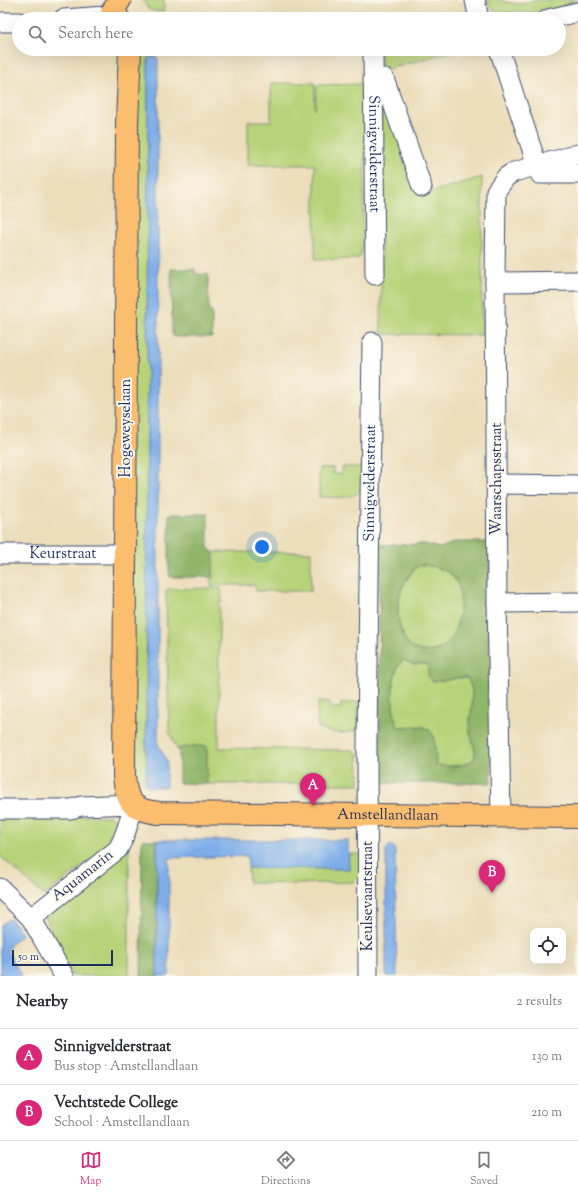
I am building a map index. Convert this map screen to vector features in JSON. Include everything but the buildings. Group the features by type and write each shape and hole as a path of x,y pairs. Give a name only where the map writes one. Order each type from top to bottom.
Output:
{"main road":[{"path":"122,12 128,10 130,0"},
{"name":"Hogeweyselaan","path":"130,56 127,117 124,775 125,788 132,804"},
{"name":"Amstellandlaan","path":"132,804 139,810 159,813 578,817"}],"street":[{"path":"475,0 478,12"},
{"path":"566,15 578,12"},
{"path":"0,22 12,22"},
{"name":"Sinnigvelderstraat","path":"373,56 375,275"},
{"path":"501,56 540,174 578,174"},
{"name":"Sinnigvelderstraat","path":"373,81 384,78 422,186"},
{"name":"Waarschapsstraat","path":"501,817 497,603 495,282 496,191 506,177 510,175 578,154"},
{"path":"495,282 578,281"},
{"name":"Sinnigvelderstraat","path":"368,816 369,528 372,342"},
{"path":"497,484 578,485"},
{"name":"Keurstraat","path":"0,554 126,554"},
{"path":"497,603 578,602"},
{"name":"Amstellandlaan","path":"0,803 70,803 81,806"},
{"name":"Amstellandlaan","path":"0,809 71,809 81,806 132,804"},
{"name":"Aquamarin","path":"31,918 118,848 124,838 131,819 132,804"},
{"name":"Keulsevaartstraat","path":"368,816 368,976"},
{"path":"0,888 31,918 64,976"}],"green space":[{"path":"143,0 164,0 164,11 148,9"},
{"path":"486,0 502,0 505,2 519,4 534,0 578,0 578,4 540,12 495,12"},
{"path":"140,56 155,56 148,58 146,785 142,782 136,771 130,606 134,76"},
{"path":"381,56 436,56 381,71"},
{"path":"271,83 315,83 315,109 317,85 368,84 362,252 358,259 317,260 315,258 315,165 248,165 248,121 271,121"},
{"path":"381,85 421,195 482,177 482,335 381,334"},
{"path":"171,269 195,269 196,274 208,274 209,310 212,311 212,337 173,336"},
{"path":"342,467 362,467 362,486 360,491 356,494 344,497 319,497 319,468 333,468 333,474 342,474"},
{"path":"169,514 208,514 208,547 214,554 213,577 170,577"},
{"path":"456,542 490,542 491,783 380,783 379,545 424,544 440,548","holes":["421,565 434,567 451,575 456,581 460,598 458,621 451,639 441,649 428,652 415,649 410,646 402,633 398,615 401,590 413,570","403,660 412,664 427,664 429,678 432,681 467,678 472,692 470,729 475,751 473,760 469,763 451,766 436,765 435,743 431,731 420,727 398,727 394,711 393,682 398,666"]},
{"path":"211,552 311,552 311,591 256,591 255,585 211,585"},
{"path":"421,565 443,570 451,575 456,581 460,598 458,621 451,639 441,649 428,652 415,649 410,646 402,633 398,616 399,598 405,582 413,570"},
{"path":"169,589 221,589 222,602 219,603 219,748 353,750 358,754 359,784 207,784 193,746 177,749 169,732 166,591"},
{"path":"403,660 412,664 428,664 429,678 434,680 444,681 457,678 467,678 472,692 470,729 475,751 473,760 469,763 451,766 436,765 434,736 423,726 398,727 393,702 393,682 398,666"},
{"path":"318,702 330,702 330,708 341,708 341,703 359,702 360,728 355,731 338,733 327,731 317,726"},
{"path":"193,746 207,746 207,784 179,783 179,754 177,749"},
{"path":"0,816 111,816 120,824 114,842 44,896 0,856"},
{"path":"142,840 157,840 157,976 141,976"},
{"path":"129,845 129,976 72,976 45,916"},
{"path":"348,854 361,854 361,874 354,882 300,884 249,883 248,868 349,869"}],"water":[{"path":"148,57 158,58 158,744 167,762 166,787 149,787 146,785"},
{"path":"157,840 348,840 349,869 248,868 247,856 169,858 169,976 157,976"},
{"path":"389,846 393,846 395,851 397,976 386,976 386,850"},
{"path":"11,919 22,934 11,944 7,951 22,976 0,976 0,926 7,920"}],"place":[{"name":"Sinnigvelderstraat","path":"313,806"},
{"name":"Vechtstede College","path":"492,893"}]}
